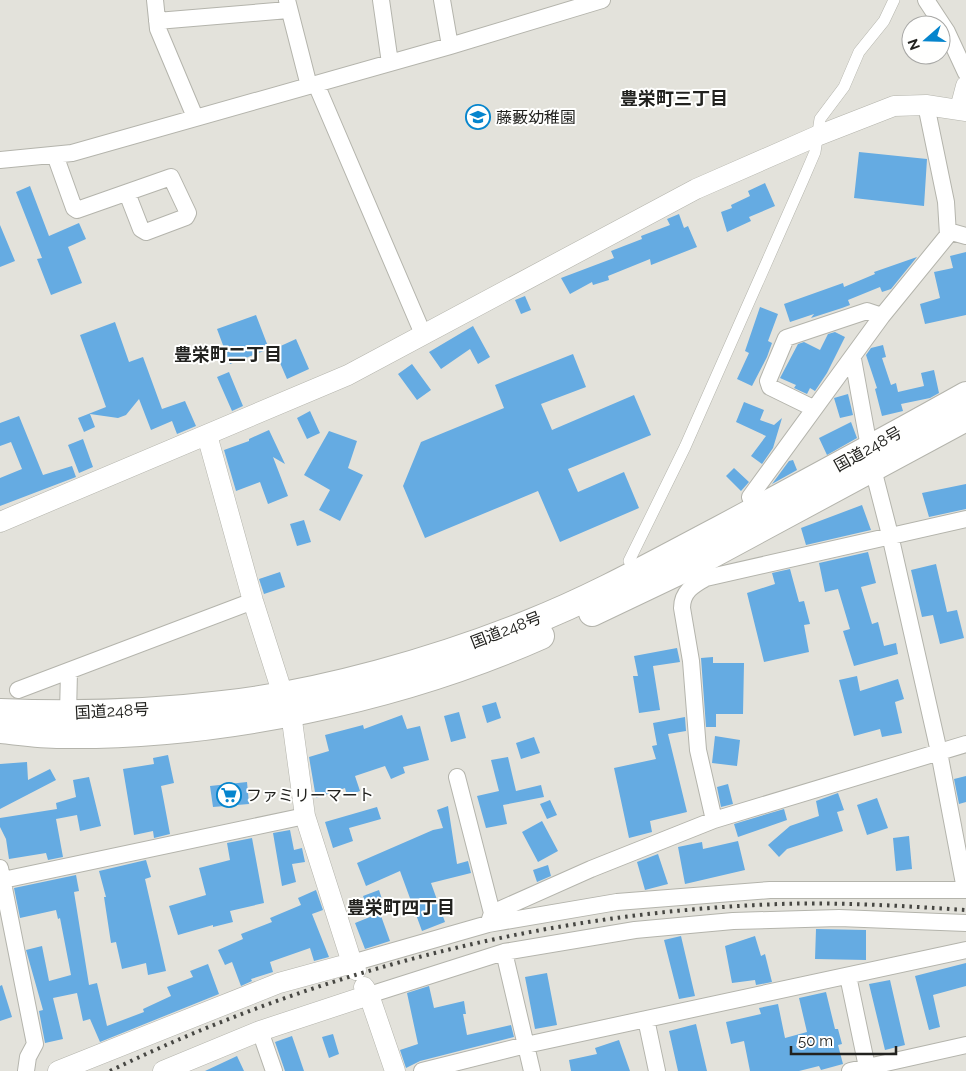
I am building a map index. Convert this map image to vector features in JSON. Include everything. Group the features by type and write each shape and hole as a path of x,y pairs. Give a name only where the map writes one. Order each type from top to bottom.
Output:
{"highway":[{"name":"国道248号","path":"0,730 60,735 146,732 287,704 410,684 472,664 522,645 629,597 701,570 872,459 966,395"},
{"name":"国道248号","path":"0,712 68,714 223,704 287,704 373,673 466,646 529,623 638,572 755,510 966,418"}],"street":[{"path":"155,0 158,29 195,117"},
{"path":"381,0 390,63"},
{"path":"442,0 450,46"},
{"path":"629,561 720,370 815,152 820,119 844,87 859,52 884,21 894,0"},
{"path":"926,0 947,32 966,72"},
{"path":"0,160 72,153 450,46 598,1"},
{"path":"157,21 287,5 313,85 423,334"},
{"path":"0,522 348,375 696,188 817,136 894,106 926,105 963,110 966,86"},
{"path":"755,510 750,497 813,408 853,359 882,316 948,233 946,202 926,105"},
{"path":"55,156 74,208 77,210 127,193"},
{"path":"948,233 966,236"},
{"path":"813,408 770,387 768,381 786,338 867,311 882,316"},
{"path":"490,919 617,902 717,893 830,889 965,890 939,752 872,459 853,359"},
{"path":"207,435 253,601 287,704 306,816 361,979 395,1071"},
{"path":"714,820 698,750 691,661 682,608 682,601 688,589 701,570 966,519"},
{"path":"18,690 253,601"},
{"path":"68,714 69,671"},
{"path":"162,1071 260,1031 361,979 490,919 591,869 714,820 966,744"},
{"path":"457,777 490,919"},
{"path":"26,1071 28,1057 35,1044 1,874 306,816"},
{"path":"58,1071 279,983 361,979 635,930 733,920 839,918 966,923"},
{"path":"422,1071 526,1045 966,950"},
{"path":"504,952 532,1071"},
{"path":"848,976 866,1069"},
{"path":"646,1019 657,1071"},
{"path":"260,1031 274,1071"},
{"path":"850,1071 866,1069 966,1045"}],"building":[{"path":"859,152 927,159 924,206 854,198"},
{"path":"765,183 775,206 749,217 751,221 727,232 721,212 732,208 731,205 750,196 748,191"},
{"path":"30,186 49,236 79,223 86,239 68,247 82,283 51,295 37,259 42,258 16,192"},
{"path":"679,214 684,228 688,226 697,247 651,265 650,259 608,276 609,280 593,285 592,282 570,294 561,278 614,258 611,251 642,239 641,236 670,225 667,219"},
{"path":"0,225 15,261 0,267"},
{"path":"966,252 966,315 925,324 920,304 940,298 934,272 953,268 950,256"},
{"path":"917,257 891,289 882,292 880,287 848,300 850,305 811,318 814,314 790,322 784,304 843,283 844,287 875,274 874,272"},
{"path":"525,296 531,310 521,314 515,300"},
{"path":"760,307 778,314 768,341 772,343 767,357 752,386 737,379 749,353 745,351"},
{"path":"256,315 269,349 230,364 217,329"},
{"path":"115,322 129,362 143,357 162,409 185,401 196,426 177,434 172,421 151,430 139,399 126,415 118,418 90,414 95,427 84,432 78,418 106,407 80,335"},
{"path":"473,326 490,357 478,364 470,349 441,369 429,352"},
{"path":"835,332 845,337 827,373 815,391 810,388 807,394 794,388 796,385 780,378 798,344 804,342 820,350 828,334"},
{"path":"296,339 309,369 287,379 274,349"},
{"path":"883,345 886,357 882,358 891,385 896,383 898,392 924,386 921,373 934,370 939,393 930,398 901,404 903,411 882,416 875,389 877,388 866,355 871,348"},
{"path":"573,354 586,387 541,404 552,430 634,395 651,435 568,469 578,492 624,472 639,508 560,542 538,491 425,538 403,486 421,442 504,408 495,385"},
{"path":"412,364 431,390 417,400 398,374"},
{"path":"229,372 243,406 232,411 217,377"},
{"path":"848,394 853,415 840,418 834,398"},
{"path":"744,402 764,410 760,420 774,425 782,418 773,448 762,464 751,456 766,436 736,422"},
{"path":"310,411 320,433 307,439 297,418"},
{"path":"19,416 43,475 72,466 76,477 0,506 0,478 22,469 11,442 0,446 0,423"},
{"path":"851,422 857,438 827,455 819,438"},
{"path":"269,430 285,464 273,457 288,496 268,504 260,482 236,491 224,450 249,441 249,439"},
{"path":"329,431 357,441 348,468 363,475 340,521 319,510 330,490 304,475"},
{"path":"83,439 93,467 79,473 68,445"},
{"path":"793,460 797,470 772,484 789,461"},
{"path":"734,468 749,482 741,491 726,476"},
{"path":"966,484 966,509 929,517 922,493"},
{"path":"862,505 871,530 806,545 801,528"},
{"path":"304,520 311,542 297,546 290,524"},
{"path":"868,552 876,583 861,587 872,624 878,622 884,646 896,643 898,654 854,666 843,631 850,629 838,589 825,592 819,563"},
{"path":"936,564 947,612 957,610 964,638 940,644 933,615 922,617 911,570"},
{"path":"790,569 799,602 804,601 810,624 804,625 809,652 764,662 747,593 775,584 772,573"},
{"path":"280,572 285,587 264,594 259,579"},
{"path":"677,648 680,662 653,666 660,710 639,713 633,676 638,676 634,656"},
{"path":"713,657 713,663 744,663 743,714 716,714 716,727 706,727 701,658"},
{"path":"857,676 860,691 898,679 904,699 895,702 902,733 882,737 880,729 854,736 839,680"},
{"path":"496,702 501,718 487,723 482,706"},
{"path":"459,712 466,738 451,742 444,716"},
{"path":"402,715 407,729 420,726 429,760 403,767 405,773 391,779 385,766 355,776 360,791 347,796 345,788 316,798 309,757 329,751 325,735 363,725 364,729"},
{"path":"685,717 686,731 668,734 687,812 650,821 652,832 629,838 614,768 656,759 652,746 657,745 653,723"},
{"path":"715,736 740,740 737,766 712,763"},
{"path":"534,737 540,753 521,759 516,743"},
{"path":"168,755 174,783 161,786 170,834 154,838 153,831 134,835 123,769 154,764 153,758"},
{"path":"508,757 516,791 541,785 544,797 503,805 507,824 486,828 477,796 499,791 491,760"},
{"path":"27,762 28,780 50,769 56,780 0,809 0,764"},
{"path":"966,776 966,802 959,804 954,779"},
{"path":"89,777 101,826 80,831 77,815 56,819 63,857 48,860 46,853 9,859 6,839 0,827 0,818 57,809 56,803 76,797 73,780"},
{"name":"ファミリーマート","path":"247,782 249,804 213,807 210,786"},
{"path":"728,784 733,804 721,807 717,787"},
{"path":"838,793 844,810 837,812 843,831 787,849 779,857 768,845 790,826 819,816 816,801"},
{"path":"877,798 888,828 867,835 857,805"},
{"path":"550,800 557,815 547,819 540,804"},
{"path":"448,806 457,864 468,861 471,873 431,883 445,922 422,931 400,871 366,886 357,863 433,830 443,828 437,810"},
{"path":"377,807 381,819 349,828 353,841 333,848 325,822"},
{"path":"784,809 787,820 738,837 734,824"},
{"path":"542,821 558,851 538,862 522,832"},
{"path":"290,830 294,850 302,848 305,862 292,864 296,882 282,886 273,833"},
{"path":"909,836 912,869 896,871 893,838"},
{"path":"252,838 264,903 230,911 233,922 213,927 213,925 178,935 169,906 206,895 199,868 230,860 227,843"},
{"path":"738,841 745,870 685,884 678,847 702,842 703,849"},
{"path":"658,854 668,884 645,890 637,862"},
{"path":"146,860 151,877 145,879 166,971 148,975 146,963 122,969 116,942 111,943 104,897 106,897 99,871"},
{"path":"548,865 551,876 537,882 533,870"},
{"path":"76,875 79,891 74,892 89,985 97,983 107,1026 144,1012 143,1009 171,996 167,987 193,977 190,971 208,964 219,994 100,1042 90,1019 83,1021 77,993 53,998 63,1039 45,1043 39,1011 43,1010 26,950 42,946 49,981 71,975 60,918 58,919 56,910 20,918 14,888"},
{"path":"316,890 323,910 312,914 329,957 314,961 310,948 270,962 273,972 251,979 252,981 241,986 232,962 225,965 218,950 243,939 241,934 272,922 270,918 301,905 298,898"},
{"path":"379,890 385,908 370,914 363,896"},
{"path":"380,913 390,941 365,949 355,923"},
{"path":"816,929 866,930 866,960 815,959"},
{"path":"681,936 695,996 679,999 664,940"},
{"path":"755,936 761,956 765,954 772,982 756,985 755,980 732,983 725,946"},
{"path":"966,963 966,986 933,995 940,1027 929,1030 915,976"},
{"path":"547,973 557,1025 535,1029 525,977"},
{"path":"890,980 905,1045 885,1050 869,984"},
{"path":"2,985 12,1017 0,1021 0,986"},
{"path":"429,986 434,1008 464,1001 466,1014 463,1014 467,1035 511,1025 514,1037 420,1061 406,1068 400,1050 418,1044 407,993"},
{"path":"826,992 835,1029 838,1029 842,1044 838,1045 843,1064 821,1070 819,1066 799,1071 750,1071 744,1041 731,1044 726,1022 761,1014 759,1008 778,1004 785,1038 807,1032 799,998"},
{"path":"696,1024 707,1071 678,1071 669,1031"},
{"path":"333,1034 339,1054 329,1058 322,1037"},
{"path":"292,1036 304,1071 285,1071 275,1042"},
{"path":"619,1040 630,1071 571,1071 569,1060 597,1054 595,1048"},
{"path":"237,1056 244,1071 205,1071"}],"railway":[{"path":"110,1071 189,1035 270,1003 352,976 436,953 521,934 607,919 693,909 780,904 850,904 966,910"}],"place":[{"name":"藤藪幼稚園","path":"478,117"},
{"name":"ファミリーマート","path":"229,795"}],"district":[{"name":"豊栄町三丁目","path":"674,98"},
{"name":"豊栄町二丁目","path":"228,354"},
{"name":"豊栄町四丁目","path":"401,907"}]}
